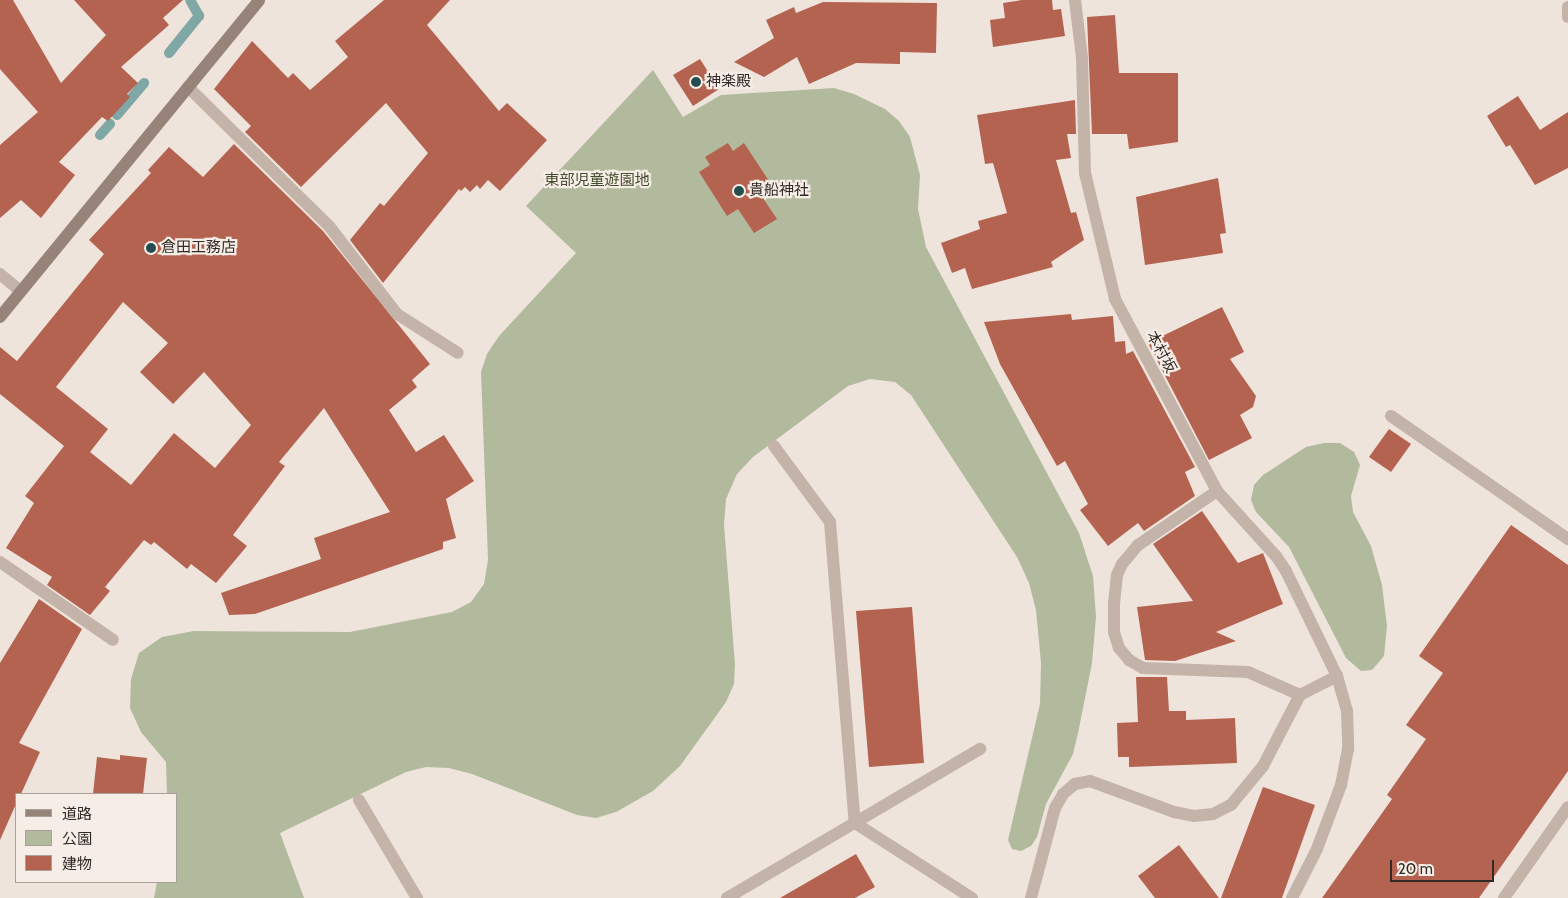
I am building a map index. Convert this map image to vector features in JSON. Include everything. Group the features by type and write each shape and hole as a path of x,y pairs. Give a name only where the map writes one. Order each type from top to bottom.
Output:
{"street":[{"path":"0,317 258,0"},
{"name":"本村坂","path":"1075,0 1082,58 1085,173 1110,282 1122,315 1217,491 1276,556 1337,676 1347,711 1348,749 1341,785 1317,849 1292,898"},
{"path":"1568,7 1568,17"},
{"path":"188,87 329,226 397,314 458,353"},
{"path":"0,274 20,291"},
{"path":"1391,416 1568,539"},
{"path":"774,446 830,522 855,823"},
{"path":"1217,491 1138,545 1122,564 1117,575 1114,604 1114,632 1119,648 1129,660 1144,668 1248,672 1300,695"},
{"path":"0,562 114,640"},
{"path":"1031,898 1055,808 1063,794 1075,784 1090,781 1174,812 1194,816 1213,814 1231,805 1263,766 1300,695 1337,676"},
{"path":"727,898 980,749"},
{"path":"358,800 417,898"},
{"path":"1504,898 1568,807"},
{"path":"855,823 972,898"}],"green space":[{"name":"東部児童遊園地","path":"653,70 683,117 721,95 834,88 854,94 885,109 899,121 910,137 920,175 918,209 926,247 1079,533 1093,576 1096,617 1092,663 1078,733 1073,754 1046,804 1037,837 1031,846 1021,851 1012,849 1008,840 1040,704 1041,663 1036,610 1029,583 1017,557 911,395 895,382 870,379 848,386 753,457 737,474 726,499 724,525 735,664 734,684 726,702 680,766 653,791 616,812 596,818 577,815 472,774 449,768 426,767 406,772 280,833 304,898 154,898 157,883 178,883 178,793 167,793 166,762 141,732 130,708 131,679 139,653 162,637 194,631 350,632 452,612 471,602 484,584 488,560 481,372 487,354 499,336 576,253 526,206"},
{"path":"1324,443 1340,443 1354,452 1360,465 1351,496 1353,512 1371,546 1382,585 1387,626 1384,656 1372,670 1361,671 1346,658 1289,547 1256,512 1251,500 1254,485 1263,475 1306,447"}],"building":[{"path":"0,0 13,0 61,83 106,35 74,0 183,0 163,18 169,25 121,67 138,83 127,94 130,97 108,121 102,117 59,162 75,175 41,218 21,200 0,218 0,145 38,112 0,69"},
{"path":"384,0 450,0 427,25 499,111 507,103 547,140 500,191 488,180 480,189 477,185 470,192 465,187 461,191 459,189 383,283 350,240 380,203 384,206 428,153 386,103 301,187 245,132 251,126 214,89 252,41 288,78 293,73 310,90 348,57 335,41"},
{"path":"1022,0 1052,0 1053,10 1061,9 1065,36 993,47 990,20 1005,18 1003,3"},
{"path":"823,2 937,3 936,53 900,52 900,64 856,63 809,84 797,57 764,77 734,62 774,38 766,20 794,7 796,13"},
{"path":"1115,15 1119,73 1178,73 1178,142 1129,149 1127,134 1092,134 1087,17"},
{"name":"神楽殿","path":"700,59 719,89 693,106 673,75"},
{"path":"1518,96 1540,130 1568,112 1568,168 1535,185 1510,145 1506,147 1487,116"},
{"path":"1075,100 1076,134 1067,134 1071,158 1056,160 1071,213 1076,212 1084,240 1051,262 1053,267 972,289 965,268 952,273 941,243 980,229 978,221 1007,213 993,163 985,164 977,115"},
{"name":"貴船神社","path":"728,143 733,151 744,143 773,187 761,195 777,219 754,233 738,209 727,216 699,172 710,165 705,157"},
{"path":"234,144 323,231 430,364 412,380 417,387 389,410 416,452 444,435 474,481 446,499 456,538 443,542 443,549 255,614 229,615 221,593 321,559 314,538 390,512 324,408 279,462 285,466 233,535 247,546 216,583 191,564 187,569 154,542 151,545 144,540 105,587 110,591 90,615 47,585 52,577 6,548 34,503 25,496 64,446 0,394 0,347 17,361 104,254 89,240 151,173 148,170 169,147 203,177","holes":["123,302 168,343 140,372 173,404 204,372 251,425 215,468 174,433 131,485 90,452 108,429 56,387"]},
{"path":"1218,178 1226,233 1220,234 1223,253 1145,265 1136,197"},
{"path":"1222,307 1244,352 1230,359 1256,396 1253,407 1240,415 1252,438 1209,460 1148,343"},
{"path":"1071,314 1072,320 1113,316 1115,342 1125,341 1126,354 1133,351 1195,467 1185,472 1195,496 1144,531 1138,523 1108,546 1080,510 1088,504 1065,461 1057,466 1000,364 984,322"},
{"path":"1389,429 1411,444 1391,472 1369,457"},
{"path":"1202,511 1238,563 1263,553 1283,604 1216,632 1236,641 1175,661 1145,660 1137,607 1193,601 1153,544"},
{"path":"1511,525 1568,565 1568,771 1479,898 1322,898 1392,799 1387,795 1426,739 1406,725 1443,673 1419,656"},
{"path":"39,599 82,629 19,743 40,752 21,793 15,793 15,806 0,840 0,663"},
{"path":"912,607 924,763 869,767 856,611"},
{"path":"1136,677 1167,677 1169,711 1186,711 1186,720 1235,718 1237,763 1129,767 1129,757 1118,757 1117,723 1138,722"},
{"path":"120,755 147,758 143,793 93,793 97,757 120,760"},
{"path":"1263,787 1315,805 1282,898 1221,898"},
{"path":"1179,845 1219,898 1155,898 1138,876"},
{"path":"856,854 875,887 855,898 780,898"}],"waterway":[{"path":"169,53 199,16 190,0"},
{"path":"117,115 144,83"},
{"path":"100,135 110,124"}],"place":[{"name":"神楽殿","path":"696,82"},
{"name":"貴船神社","path":"739,191"},
{"name":"倉田工務店","path":"151,248"}]}
